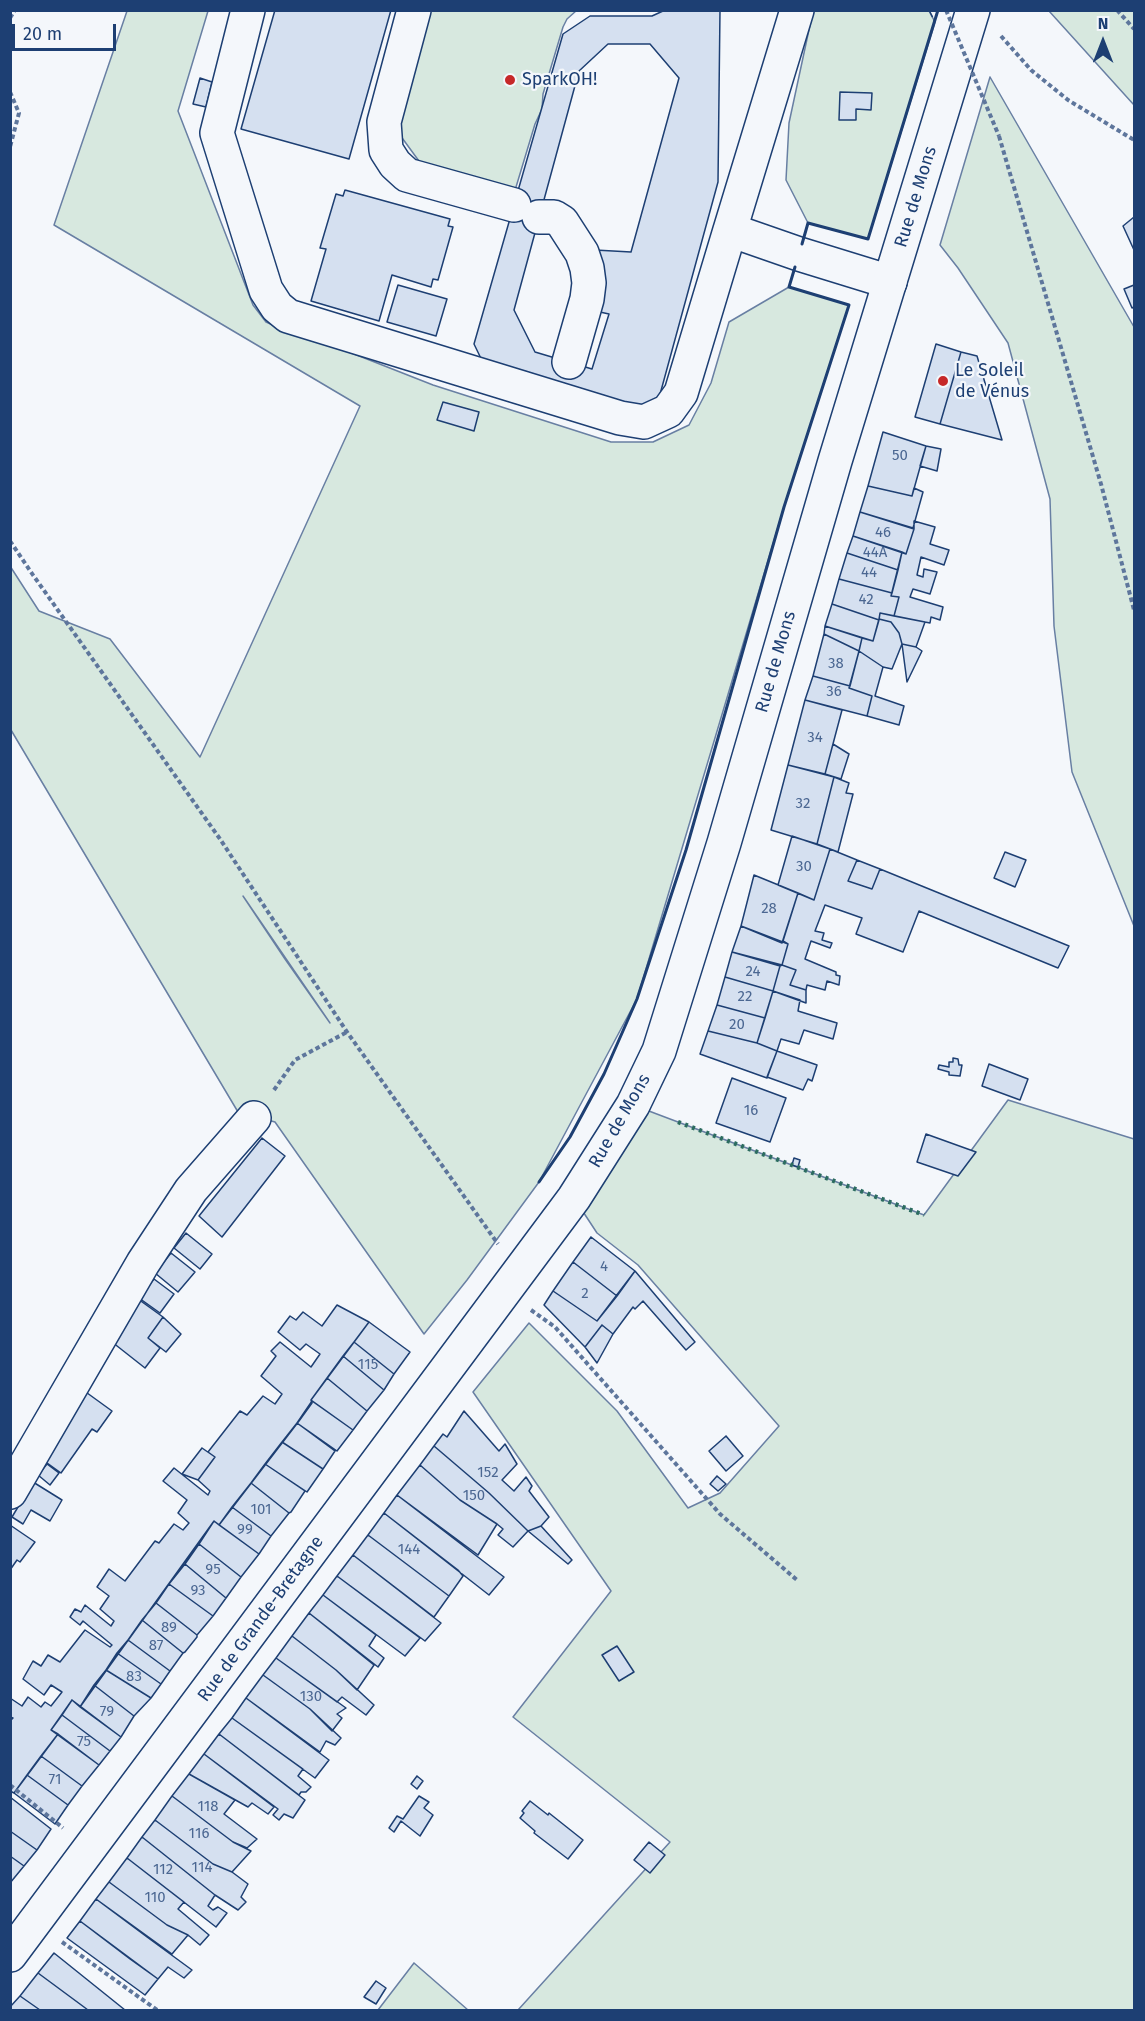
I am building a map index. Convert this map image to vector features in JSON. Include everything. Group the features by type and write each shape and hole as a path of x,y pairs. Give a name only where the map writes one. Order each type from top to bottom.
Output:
{"main road":[{"path":"249,10 217,133 266,290 277,307 288,316 563,384 620,418 644,422 668,411 681,393 796,10"},
{"path":"414,10 384,122 386,150 395,164 407,175 526,211 554,217 562,222 579,246 587,268 589,283 563,384"},
{"name":"Rue de Mons","path":"511,1281 574,1198 616,1133 633,1105 659,1051 724,843 834,461 890,282 983,19"},
{"path":"730,230 799,255 890,282"},
{"path":"10,1492 143,1263 190,1191 254,1118"},
{"name":"Rue de Grande-Bretagne","path":"10,1955 511,1281"}],"path":[{"path":"10,18 15,10"},
{"path":"946,10 999,136 1101,484 1134,610"},
{"path":"1117,10 1134,29"},
{"path":"983,19 1031,70 1068,100 1134,140"},
{"path":"10,92 19,113 10,147"},
{"path":"10,541 220,840 511,1281 555,1327 720,1514 797,1580"},
{"path":"254,1118 295,1060 347,1032"},
{"path":"10,1785 90,1850"},
{"path":"35,1923 157,2010"}],"shaded area":[{"path":"127,11 208,11 178,111 253,305 266,322 433,385 611,442 653,442 689,425 711,383 729,322 789,287 849,305 784,507 637,999 539,1182 424,1334 275,1122 238,1112 11,730 10,566 39,611 110,639 200,757 360,406 54,225","holes":["243,896 330,1023 285,959"]},
{"path":"430,11 576,11 567,19 563,27 543,94 542,109 535,124 513,197 427,172 397,131"},
{"path":"813,11 929,11 935,22 868,239 808,223 786,180 789,123"},
{"path":"1049,11 1134,11 1134,105"},
{"path":"990,77 1134,327 1134,926 1072,772 1054,626 1050,499 1008,343 940,245"},
{"path":"1008,1100 1134,1139 1134,2010 518,2010 670,1842 513,1717 611,1591 473,1392 529,1323 617,1411 688,1508 720,1493 779,1426 638,1265 597,1233 574,1198 633,1105 924,1215"},
{"path":"414,1963 468,2010 378,2010"}],"building":[{"path":"275,10 391,10 349,159 241,129"},
{"path":"720,10 718,182 656,409 487,371 474,344 563,34 590,16 652,16 663,11","holes":["608,44 650,44 679,78 631,252 595,250 577,307 609,314 592,369 535,352 514,310 579,71"]},
{"path":"200,78 212,82 206,107 193,104"},
{"path":"840,92 872,93 871,110 856,109 856,120 839,120"},
{"path":"345,190 450,219 448,226 453,227 438,280 433,279 431,287 392,275 379,321 311,301 326,249 320,248 336,194 343,196"},
{"path":"1134,217 1134,250 1123,226"},
{"path":"398,285 447,299 436,336 387,322"},
{"path":"1134,285 1134,307 1132,308 1124,289"},
{"path":"936,344 961,352 940,424 915,417"},
{"path":"961,352 977,356 1002,440 940,424"},
{"path":"443,402 479,412 474,431 437,420"},
{"path":"883,432 926,446 912,496 868,486"},
{"path":"926,446 941,449 937,471 920,466"},
{"path":"868,486 912,496 914,488 923,492 913,528 860,512"},
{"path":"860,512 914,529 906,554 853,536"},
{"path":"914,521 935,527 930,544 949,550 944,565 921,557 917,575 923,577 924,569 937,572 930,594 913,589 910,597 943,607 940,620 931,617 930,623 894,616 899,597 891,596 902,552 906,554 914,529"},
{"path":"853,536 902,552 898,570 847,553"},
{"path":"847,553 898,570 892,593 839,579"},
{"path":"839,579 892,593 891,596 899,597 894,616 880,613 879,620 832,604"},
{"path":"832,604 879,620 873,641 825,626"},
{"path":"880,613 925,622 916,647 902,644 899,633 891,622 879,619"},
{"path":"879,619 891,622 899,633 902,644 892,669 883,667 859,651 862,638 873,641"},
{"path":"825,626 862,638 859,651 824,634"},
{"path":"824,634 859,651 850,686 813,676"},
{"path":"902,644 922,651 907,682"},
{"path":"859,651 883,667 875,696 904,706 899,725 867,716 872,696 849,688"},
{"path":"813,676 850,686 849,688 872,696 867,716 805,700"},
{"path":"805,700 842,710 825,774 788,765"},
{"path":"833,744 849,754 841,779 825,774"},
{"path":"788,765 834,777 817,844 771,830"},
{"path":"834,777 849,783 846,793 853,794 838,852 817,844"},
{"path":"792,836 830,849 814,900 778,885"},
{"path":"830,849 857,860 848,881 872,889 880,869 1069,946 1058,968 919,911 903,952 856,934 862,918 825,905 815,931 824,933 822,940 832,943 830,948 811,941 805,959 836,972 836,975 840,976 839,985 827,981 825,990 807,985 806,990 790,985 796,970 782,965 788,944 783,941 798,893 814,900"},
{"path":"1005,852 1026,860 1015,887 994,878"},
{"path":"857,860 880,869 872,889 848,881"},
{"path":"754,875 798,893 782,943 741,926"},
{"path":"741,926 788,944 782,965 732,952"},
{"path":"732,952 780,966 773,991 725,977"},
{"path":"782,965 796,970 790,985 806,990 806,1003 773,991"},
{"path":"725,977 773,991 765,1018 717,1005"},
{"path":"773,991 800,1000 798,1011 837,1023 833,1039 804,1030 799,1044 781,1039 777,1051 757,1043"},
{"path":"717,1005 765,1018 757,1043 708,1031"},
{"path":"708,1031 757,1043 777,1051 767,1078 700,1054"},
{"path":"777,1051 817,1065 812,1081 808,1079 803,1090 767,1077"},
{"path":"953,1058 958,1059 959,1065 962,1065 960,1076 949,1075 949,1072 938,1069 939,1065 949,1067 949,1062 953,1062"},
{"path":"989,1064 1028,1079 1020,1100 982,1086"},
{"path":"732,1078 786,1098 770,1142 716,1123"},
{"path":"926,1134 976,1152 958,1176 917,1162"},
{"path":"262,1138 285,1156 222,1237 199,1216"},
{"path":"794,1158 800,1160 798,1167 792,1165"},
{"path":"186,1233 212,1254 200,1269 174,1248"},
{"path":"591,1237 635,1271 617,1296 573,1262"},
{"path":"171,1253 195,1272 178,1292 155,1273"},
{"path":"573,1262 617,1296 597,1321 553,1291"},
{"path":"635,1271 695,1342 686,1350 643,1301 635,1309 633,1307 613,1334 602,1325 585,1347 544,1305 553,1291 597,1321"},
{"path":"154,1279 174,1294 160,1313 139,1298"},
{"path":"138,1299 163,1317 148,1338 160,1348 145,1368 112,1342 127,1324 122,1320"},
{"path":"337,1305 369,1322 311,1400 312,1403 299,1421 219,1525 214,1521 80,1707 72,1700 51,1730 58,1734 14,1793 10,1791 10,1721 13,1718 10,1717 10,1698 22,1706 28,1697 41,1707 45,1702 51,1706 62,1692 51,1685 44,1695 23,1679 33,1661 41,1666 48,1655 60,1662 85,1630 110,1647 112,1645 83,1621 80,1625 70,1617 75,1609 81,1612 85,1605 111,1626 114,1621 100,1609 109,1596 97,1587 109,1569 125,1581 155,1541 159,1543 174,1524 183,1530 189,1523 178,1513 187,1500 163,1481 174,1468 208,1495 210,1491 198,1480 215,1457 208,1452 240,1411 247,1415 263,1396 275,1404 282,1394 261,1376 276,1356 271,1351 280,1342 311,1367 320,1354 306,1344 300,1350 278,1332 290,1316 296,1320 303,1312 322,1326"},
{"path":"163,1317 181,1334 166,1352 148,1338"},
{"path":"369,1322 410,1352 394,1374 354,1342"},
{"path":"602,1325 613,1334 597,1363 585,1347"},
{"path":"354,1342 394,1374 384,1390 343,1356"},
{"path":"343,1356 384,1390 367,1411 327,1378"},
{"path":"327,1378 367,1411 353,1430 311,1400"},
{"path":"83,1390 112,1411 97,1432 92,1429 61,1473 36,1455"},
{"path":"312,1401 353,1430 337,1451 297,1423"},
{"path":"464,1411 499,1451 505,1444 517,1464 502,1480 514,1491 526,1477 532,1486 529,1491 549,1517 541,1526 528,1531 489,1493 434,1446 443,1434 447,1437"},
{"path":"297,1423 335,1451 323,1469 282,1442"},
{"path":"726,1436 743,1456 726,1471 709,1451"},
{"path":"282,1442 323,1469 307,1492 265,1464"},
{"path":"434,1446 489,1493 528,1531 513,1547 498,1535 503,1529 460,1500 420,1465"},
{"path":"202,1448 215,1457 198,1480 182,1474"},
{"path":"47,1464 59,1473 50,1485 38,1475"},
{"path":"265,1464 305,1491 291,1512 289,1513 251,1483"},
{"path":"420,1465 460,1500 497,1524 478,1555 397,1495"},
{"path":"717,1476 726,1484 718,1491 710,1484"},
{"path":"33,1482 62,1500 50,1521 31,1510 23,1524 12,1517"},
{"path":"251,1483 289,1513 271,1536 232,1507"},
{"path":"397,1495 504,1577 489,1595 384,1513"},
{"path":"232,1507 271,1536 259,1554 219,1525"},
{"path":"384,1513 463,1576 449,1596 368,1535"},
{"path":"214,1521 259,1554 241,1577 199,1544"},
{"path":"10,1525 35,1542 20,1562 17,1560 10,1570"},
{"path":"541,1526 572,1560 568,1564 528,1531"},
{"path":"368,1535 449,1596 434,1617 353,1555"},
{"path":"199,1544 241,1577 226,1598 185,1564"},
{"path":"353,1555 441,1623 425,1641 337,1576"},
{"path":"185,1564 226,1598 213,1616 169,1584"},
{"path":"337,1576 420,1638 405,1656 323,1595"},
{"path":"169,1584 213,1616 197,1635 156,1603"},
{"path":"323,1595 376,1635 369,1646 384,1658 378,1667 309,1613"},
{"path":"156,1603 197,1635 185,1652 183,1653 142,1620"},
{"path":"309,1613 374,1665 357,1690 336,1670 292,1636"},
{"path":"142,1620 183,1653 170,1671 128,1640"},
{"path":"292,1636 336,1670 374,1705 366,1715 342,1697 337,1702 276,1658"},
{"path":"128,1640 170,1671 161,1684 117,1653"},
{"path":"617,1646 634,1672 619,1681 602,1655"},
{"path":"117,1653 161,1684 151,1698 106,1670"},
{"path":"276,1658 346,1708 337,1714 342,1718 332,1731 310,1709 263,1675"},
{"path":"106,1670 151,1698 134,1716 94,1685"},
{"path":"263,1675 310,1709 341,1738 335,1745 326,1741 320,1752 246,1698"},
{"path":"94,1685 134,1716 121,1737 80,1707"},
{"path":"246,1698 329,1760 315,1778 232,1718"},
{"path":"72,1700 121,1737 110,1751 62,1715"},
{"path":"62,1715 110,1751 99,1765 51,1730"},
{"path":"232,1718 303,1769 298,1776 311,1787 299,1795 219,1734"},
{"path":"58,1734 99,1765 82,1786 41,1756"},
{"path":"219,1734 305,1800 293,1818 284,1814 279,1820 273,1815 278,1809 204,1754"},
{"path":"204,1754 274,1807 268,1814 252,1803 248,1807 189,1774"},
{"path":"41,1756 82,1786 68,1805 27,1775"},
{"path":"189,1774 235,1800 224,1814 257,1839 247,1848 233,1842 172,1796"},
{"path":"27,1775 68,1805 55,1824 14,1793"},
{"path":"417,1776 423,1781 417,1789 411,1784"},
{"path":"172,1796 233,1842 251,1851 232,1872 213,1864 155,1820"},
{"path":"419,1796 429,1802 424,1808 433,1815 420,1836 401,1821 394,1832 389,1828 397,1816 403,1819"},
{"path":"10,1797 51,1829 37,1850 10,1831"},
{"path":"530,1801 583,1840 568,1859 534,1833 535,1831 520,1818 524,1813 522,1811"},
{"path":"155,1820 213,1864 232,1872 248,1884 241,1897 246,1902 238,1910 215,1895 142,1837"},
{"path":"10,1831 37,1850 24,1866 10,1856"},
{"path":"142,1837 215,1895 208,1906 213,1910 218,1907 227,1913 216,1927 127,1858"},
{"path":"649,1842 665,1855 650,1873 634,1860"},
{"path":"10,1856 24,1866 10,1883"},
{"path":"127,1858 184,1902 178,1909 209,1935 200,1945 188,1935 167,1925 109,1882"},
{"path":"109,1882 167,1925 188,1935 172,1954 96,1899"},
{"path":"96,1899 192,1970 184,1978 168,1967 158,1979 130,1959 80,1921"},
{"path":"80,1921 158,1979 145,1995 67,1938"},
{"path":"54,1953 125,2010 88,2010 38,1973"},
{"path":"38,1973 88,2010 40,2010 20,1996"},
{"path":"376,1981 386,1988 376,2004 364,1997"},
{"path":"20,1996 40,2010 10,2010"}],"hedge":[{"path":"678,1122 924,1215"}],"fence":[{"path":"929,10 935,22"}],"wall":[{"path":"802,244 808,223 868,239 938,10"},
{"path":"539,1182 570,1137 604,1074 637,999 686,850 784,507 849,305 789,287 795,267"}],"place":[{"name":"SparkOH!","path":"510,80"},
{"name":"Le Soleil de Vénus","path":"943,381"}]}
